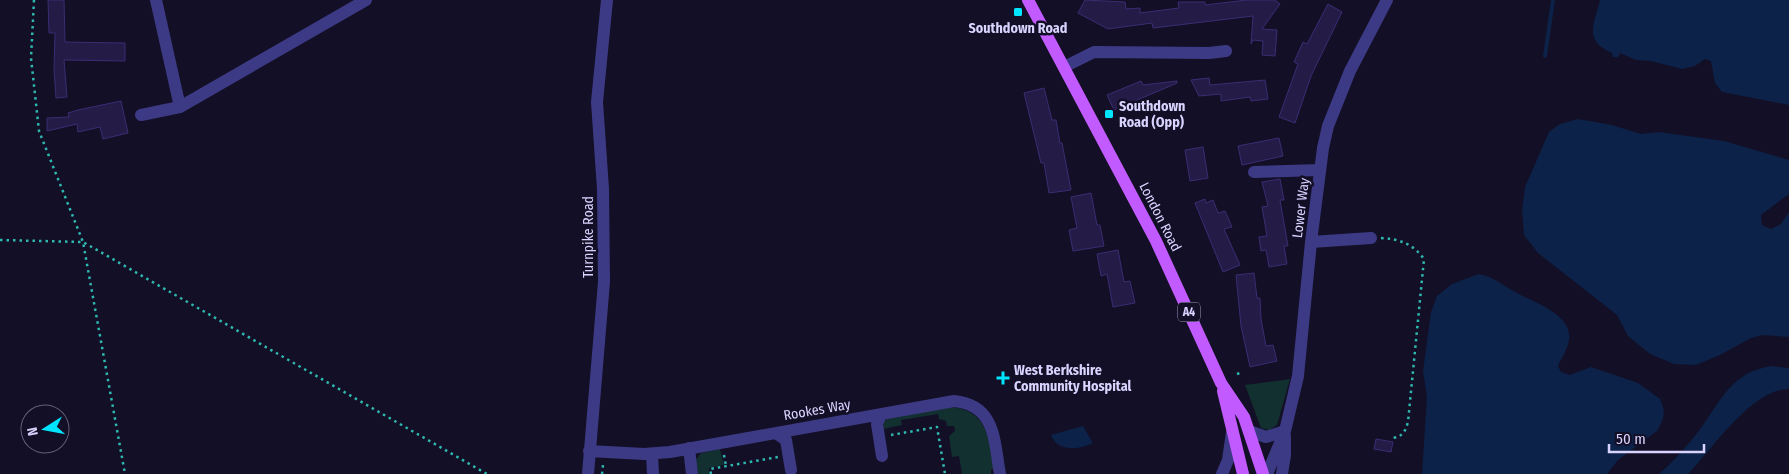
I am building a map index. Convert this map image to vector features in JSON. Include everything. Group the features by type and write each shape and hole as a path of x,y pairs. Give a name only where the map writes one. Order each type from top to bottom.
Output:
{"main road":[{"name":"A4","path":"1028,0 1064,67"},
{"name":"London Road","path":"1064,67 1156,241 1221,383 1244,417 1263,474"},
{"name":"London Road","path":"1221,383 1243,474"}],"street":[{"path":"156,0 180,107"},
{"path":"141,115 180,107 366,0"},
{"name":"Turnpike Road","path":"588,474 604,282 603,197 597,102 607,0"},
{"name":"Lower Way","path":"1267,474 1285,431 1298,376 1311,242 1320,170 1328,126 1350,71 1387,0"},
{"path":"1064,67 1094,52 1209,54 1226,51"},
{"path":"1254,172 1320,170"},
{"path":"1311,242 1371,238"},
{"name":"Rookes Way","path":"589,451 652,454 954,401 972,404 981,410 988,420 994,438 1000,474"},
{"path":"881,414 877,424 882,456"},
{"path":"1249,431 1266,437 1285,431"},
{"name":"Lower Way","path":"1282,474 1285,455 1285,431"},
{"path":"1222,474 1228,460 1232,432"},
{"path":"776,433 786,440 786,466"},
{"path":"689,448 692,474"},
{"path":"652,454 653,474"}],"path":[{"path":"34,0 30,58 39,131 84,242 125,474"},
{"path":"1371,238 1398,239 1408,244 1424,259 1408,422 1406,432 1393,438"},
{"path":"0,240 84,242 487,474"},
{"path":"889,435 937,427 945,474"},
{"path":"936,447 940,446"},
{"path":"724,448 726,466"},
{"path":"711,474 710,469 781,457 786,466"},
{"path":"602,474 603,460"}],"green space":[{"path":"1290,379 1277,425 1269,430 1261,428 1245,385"},
{"path":"950,407 963,409 972,414 984,428 988,437 994,469 991,470 991,474 962,474 959,456 952,457 949,436 955,431 954,426 947,426 946,421 939,419 938,414 901,420 902,425 883,429 884,421 887,419"},
{"path":"720,449 724,465 709,468 709,474 698,474 696,460 701,453"}],"water":[{"path":"1600,0 1789,0 1789,105 1722,92 1715,83 1711,61 1705,59 1695,66 1682,69 1651,61 1636,60 1620,53 1618,57 1613,57 1612,53 1597,43 1594,37 1594,24"},
{"path":"1578,119 1612,125 1641,134 1659,132 1724,141 1789,160 1789,194 1761,215 1762,225 1771,229 1781,224 1789,212 1789,337 1763,335 1751,338 1720,355 1696,365 1674,364 1650,354 1628,336 1617,315 1538,253 1524,235 1522,210 1525,187 1549,132 1560,124"},
{"path":"1479,274 1494,279 1561,318 1569,334 1567,347 1558,366 1561,372 1570,375 1591,367 1638,383 1660,399 1664,410 1663,419 1657,431 1618,460 1607,474 1422,474 1427,397 1423,371 1431,312 1437,296 1452,284"},
{"path":"1771,366 1789,368 1789,389 1775,391 1761,398 1734,422 1688,474 1659,474 1676,458 1701,428 1722,397 1737,381 1757,369"},
{"path":"1083,426 1093,443 1082,447 1063,447 1054,441 1051,435"}],"building":[{"path":"48,0 64,0 65,42 125,43 125,61 64,60 67,97 56,98 54,70 55,33 49,33"},
{"path":"1085,0 1125,2 1126,9 1140,8 1140,13 1179,8 1178,2 1205,2 1205,5 1247,0 1275,0 1280,4 1262,29 1277,30 1275,56 1262,55 1263,41 1253,40 1251,44 1253,16 1153,28 1152,23 1108,29 1078,13"},
{"path":"1328,4 1342,12 1311,76 1295,123 1279,117 1298,64 1294,62 1303,42 1307,44"},
{"path":"1209,78 1210,85 1265,80 1268,99 1251,101 1250,97 1221,101 1221,94 1199,96 1191,80"},
{"path":"1141,81 1143,85 1177,81 1177,83 1114,110 1107,95"},
{"path":"1044,88 1052,120 1056,120 1071,190 1049,193 1044,163 1041,163 1024,93"},
{"path":"121,101 128,133 103,139 100,127 78,132 77,124 47,131 47,118 69,117 68,113"},
{"path":"1279,138 1283,156 1242,165 1238,146"},
{"path":"1203,147 1208,178 1190,181 1185,150"},
{"path":"1280,179 1284,200 1280,200 1288,246 1284,246 1287,264 1269,267 1266,250 1261,251 1259,237 1267,236 1262,207 1268,206 1262,182"},
{"path":"1091,193 1097,225 1100,225 1104,246 1073,251 1069,230 1077,228 1071,197"},
{"path":"1205,199 1206,203 1213,200 1218,213 1225,211 1232,227 1224,229 1240,265 1223,272 1195,203"},
{"path":"1118,250 1124,282 1130,281 1135,303 1113,307 1107,274 1101,276 1097,254"},
{"path":"1254,273 1257,298 1260,298 1261,319 1266,346 1273,345 1277,361 1250,367 1241,326 1236,275"},
{"path":"1376,439 1393,442 1391,452 1374,449"}],"waterway":[{"path":"1545,56 1553,0"}],"place":[{"name":"Southdown Road","path":"1018,12"},
{"name":"Southdown Road (Opp)","path":"1109,114"},
{"name":"West Berkshire Community Hospital","path":"1003,378"}]}
